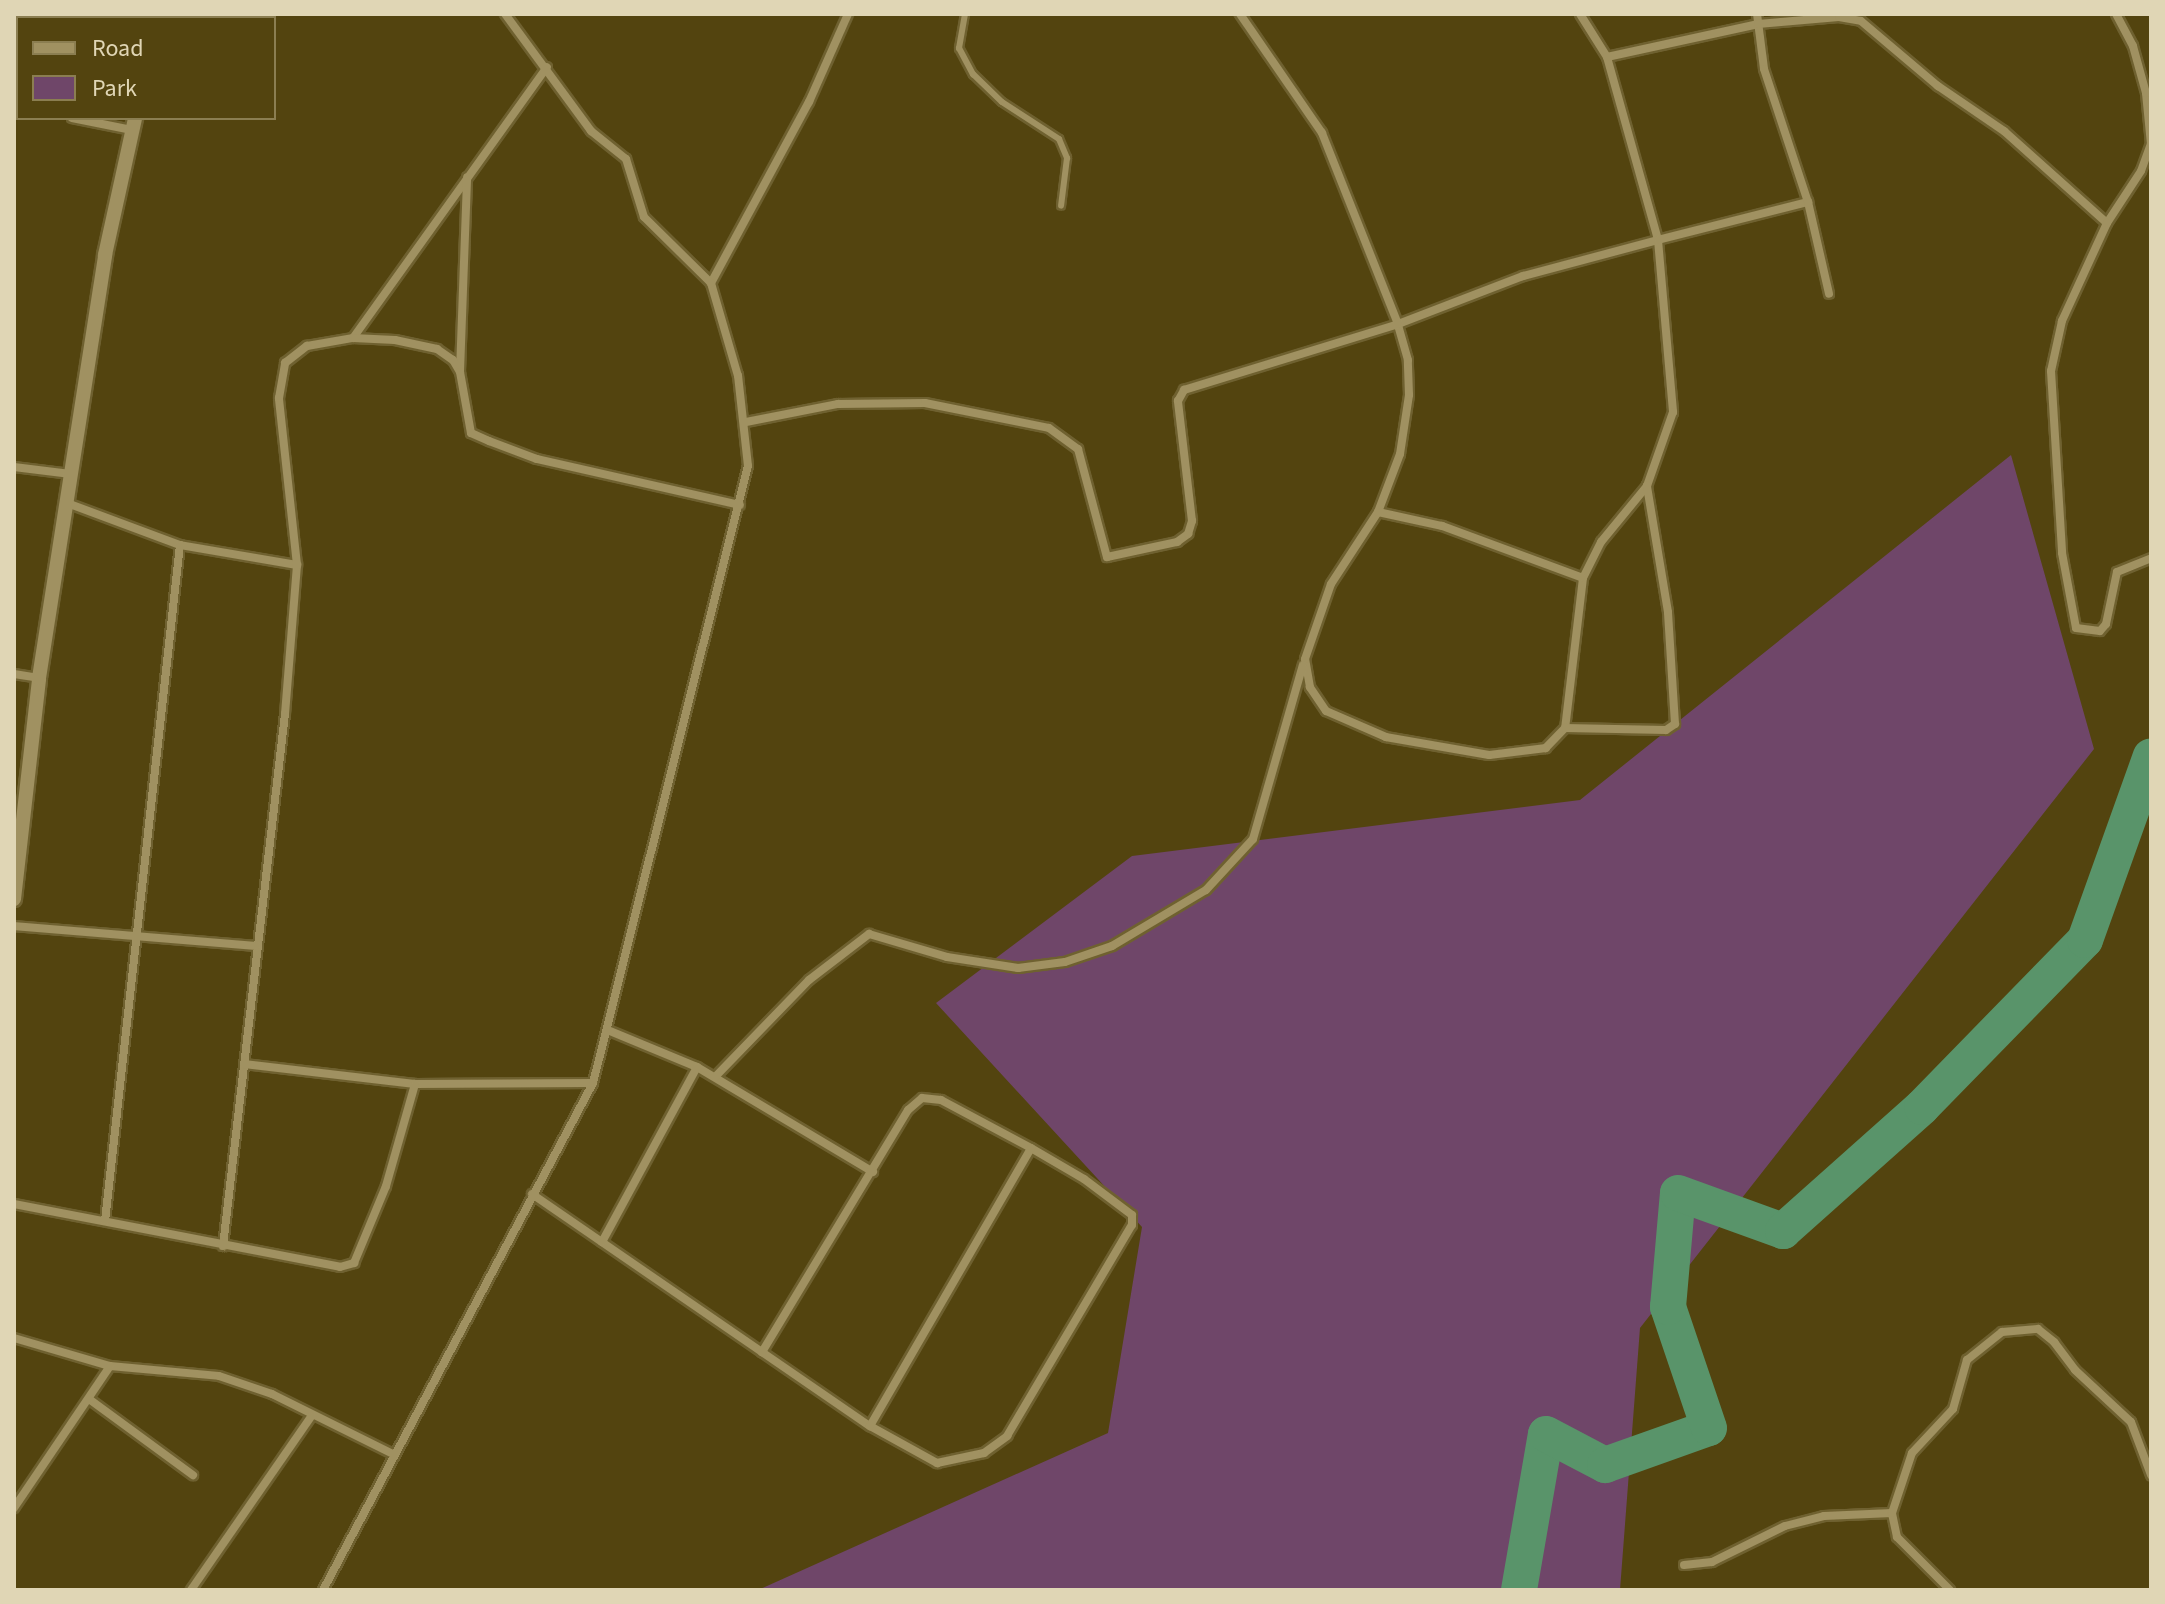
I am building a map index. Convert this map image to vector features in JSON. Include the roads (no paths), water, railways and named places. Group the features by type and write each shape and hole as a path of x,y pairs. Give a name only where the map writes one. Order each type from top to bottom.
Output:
{"street":[{"path":"323,1590 593,1083 610,1031 682,717 748,466 746,422 711,283 644,217 626,159 591,131 547,67 505,14"},
{"path":"711,283 809,102 848,14"},
{"path":"715,1077 809,980 869,934 947,957 1018,968 1065,962 1112,946 1206,890 1253,839 1305,659 1331,584 1378,512 1400,454 1409,395 1408,360 1398,324 1322,133 1240,14"},
{"path":"1305,659 1310,687 1326,711 1386,737 1489,755 1546,748 1565,728 1583,578 1601,542 1647,486 1673,412 1658,240 1607,57 1580,14"},
{"path":"1757,14 1764,69 1808,202 1829,294"},
{"path":"2116,14 2133,46 2146,93 2151,144 2141,171 2107,223 2062,321 2051,371 2062,553 2076,628 2100,631 2106,624 2117,572 2151,558"},
{"path":"1607,57 1758,24 1839,17 1876,29 1938,86 2004,131 2107,223"},
{"path":"353,338 547,67"},
{"path":"14,899 19,794 105,255 133,124 92,120"},
{"path":"467,177 460,372 471,433 537,459 740,505"},
{"path":"746,422 838,404 925,403 1049,428 1078,449 1101,547 1107,557 1119,558 1188,534 1192,521 1178,401 1184,390 1398,324 1523,276 1808,202"},
{"path":"223,1246 255,946 285,714 297,565 279,398 285,363 307,346 353,338 437,349 460,372"},
{"path":"14,467 71,474"},
{"path":"1565,728 1666,730 1675,724 1668,612 1647,486"},
{"path":"67,503 180,545 297,565"},
{"path":"1378,512 1442,526 1583,578"},
{"path":"105,1221 134,934 180,545"},
{"path":"14,674 39,678"},
{"path":"14,926 255,946"},
{"path":"610,1031 697,1067 873,1172"},
{"path":"244,1064 415,1084 593,1083"},
{"path":"602,1242 697,1067"},
{"path":"14,1204 340,1267 354,1263 386,1186 415,1084"},
{"path":"532,1194 762,1352 870,1426 937,1463 984,1453 1007,1436 1132,1225 1132,1215 1084,1179 1031,1148 941,1100 922,1098 908,1110 762,1352"},
{"path":"870,1426 1031,1148"},
{"path":"1950,1590 1897,1537 1892,1513 1912,1453 1953,1409 1967,1360 2002,1332 2025,1326 2038,1329 2054,1342 2131,1422 2151,1475"},
{"path":"14,1338 110,1366 219,1376 272,1394 311,1417 393,1454"},
{"path":"14,1508 110,1366"},
{"path":"89,1399 193,1475"},
{"path":"191,1590 311,1417"},
{"path":"1684,1565 1712,1562 1785,1526 1824,1516 1892,1513"}],"lane":[{"path":"965,14 959,48 973,74 1002,102 1059,139 1067,158 1061,206"}],"waterway":[{"path":"1519,1590 1546,1434 1605,1465 1709,1428 1668,1307 1678,1193 1783,1231 1922,1107 2085,940 2151,756"}]}
